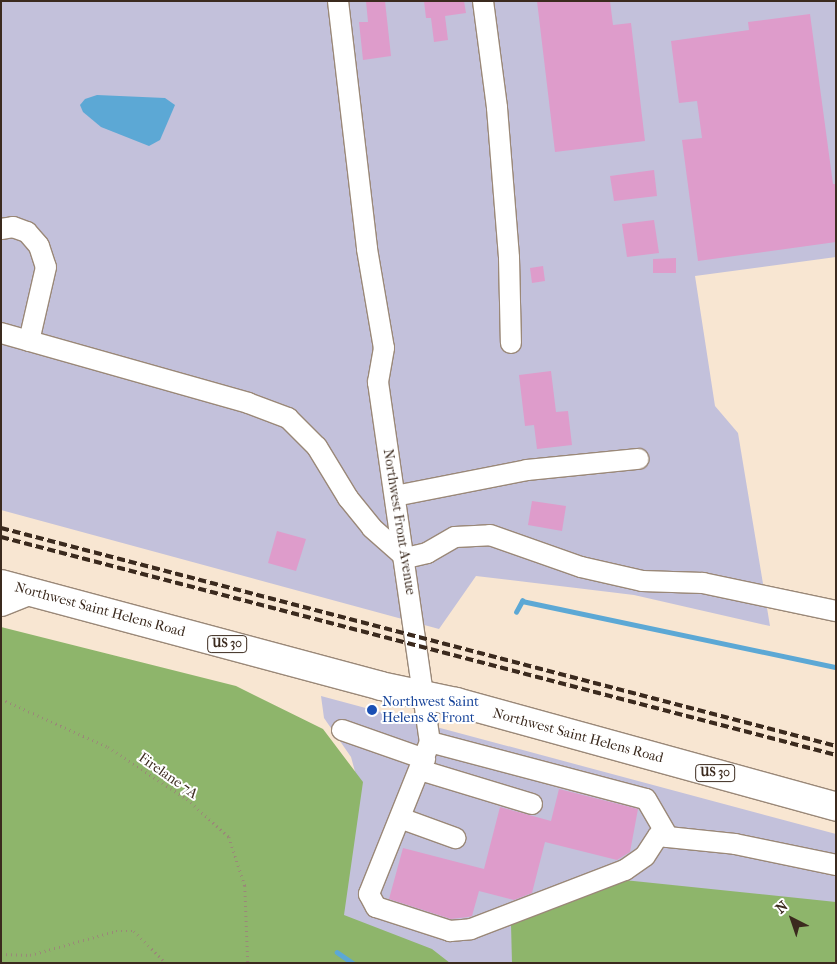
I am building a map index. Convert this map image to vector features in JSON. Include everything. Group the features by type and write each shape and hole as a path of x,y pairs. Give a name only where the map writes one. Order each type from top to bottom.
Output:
{"highway":[{"name":"Northwest Saint Helens Road","path":"1,584 425,695 836,806"}],"main road":[{"path":"1,603 30,591"}],"lane":[{"name":"Northwest Front Avenue","path":"338,1 367,249 384,348 378,382 406,558 425,695 425,757"},
{"path":"483,1 497,108 509,258 511,343"},
{"path":"1,229 14,227 26,232 38,246 46,267 29,341"},
{"path":"1,333 248,403 288,418 317,447 348,498 372,528 406,558 427,553 455,537 490,535 581,567 642,581 703,583 836,611"},
{"path":"395,496 527,470 638,459"},
{"path":"342,730 425,757 532,804"},
{"path":"425,757 369,894 376,907 450,930 480,926 625,870 646,856 658,836 735,844 836,865"},
{"path":"425,757 646,799 668,837"},
{"path":"400,818 455,838"}],"path":[{"name":"Firelane 7A","path":"1,699 108,747 187,799 228,837 245,886 248,963"},
{"path":"1,954 30,955 116,930 134,931 166,963"}],"shaded area":[{"path":"1,1 836,1 836,257 695,276 715,406 738,433 770,626 634,595 476,576 439,629 1,510"},
{"path":"321,696 836,834 836,917 537,963 412,963 322,932 359,786 351,757 324,718"}],"green space":[{"path":"1,627 236,686 323,729 363,782 344,915 432,949 450,963 1,963"},
{"path":"624,880 836,902 836,963 512,963 511,924"}],"water":[{"path":"97,95 165,98 175,105 160,140 149,146 101,127 83,112 80,105 85,99"}],"building":[{"path":"366,1 385,1 391,56 363,60 359,22 368,22"},
{"path":"424,1 464,1 466,13 445,16 448,40 434,42 431,18 426,18"},
{"path":"537,1 610,1 613,25 631,23 645,141 555,152"},
{"path":"810,14 833,184 836,184 836,242 698,261 682,140 702,138 697,101 679,103 671,41 749,30 748,22"},
{"path":"654,170 657,196 614,201 610,176"},
{"path":"654,220 659,253 627,257 622,224"},
{"path":"676,258 676,273 653,273 653,259"},
{"path":"543,266 545,281 532,283 530,268"},
{"path":"551,371 556,412 568,411 572,445 537,449 534,425 525,426 519,375"},
{"path":"532,501 566,506 562,531 528,525"},
{"path":"277,531 306,539 296,571 268,563"},
{"path":"559,789 638,809 630,852 617,860 545,842 532,893 514,900 479,891 472,916 468,917 451,919 389,899 403,848 484,869 500,807 551,821"}],"waterway":[{"path":"516,612 522,601 836,667"},
{"path":"337,952 353,963"}],"railway":[{"path":"1,528 836,746"},
{"path":"1,537 836,755"}],"place":[{"name":"Northwest Saint Helens & Front","path":"372,710"}]}
